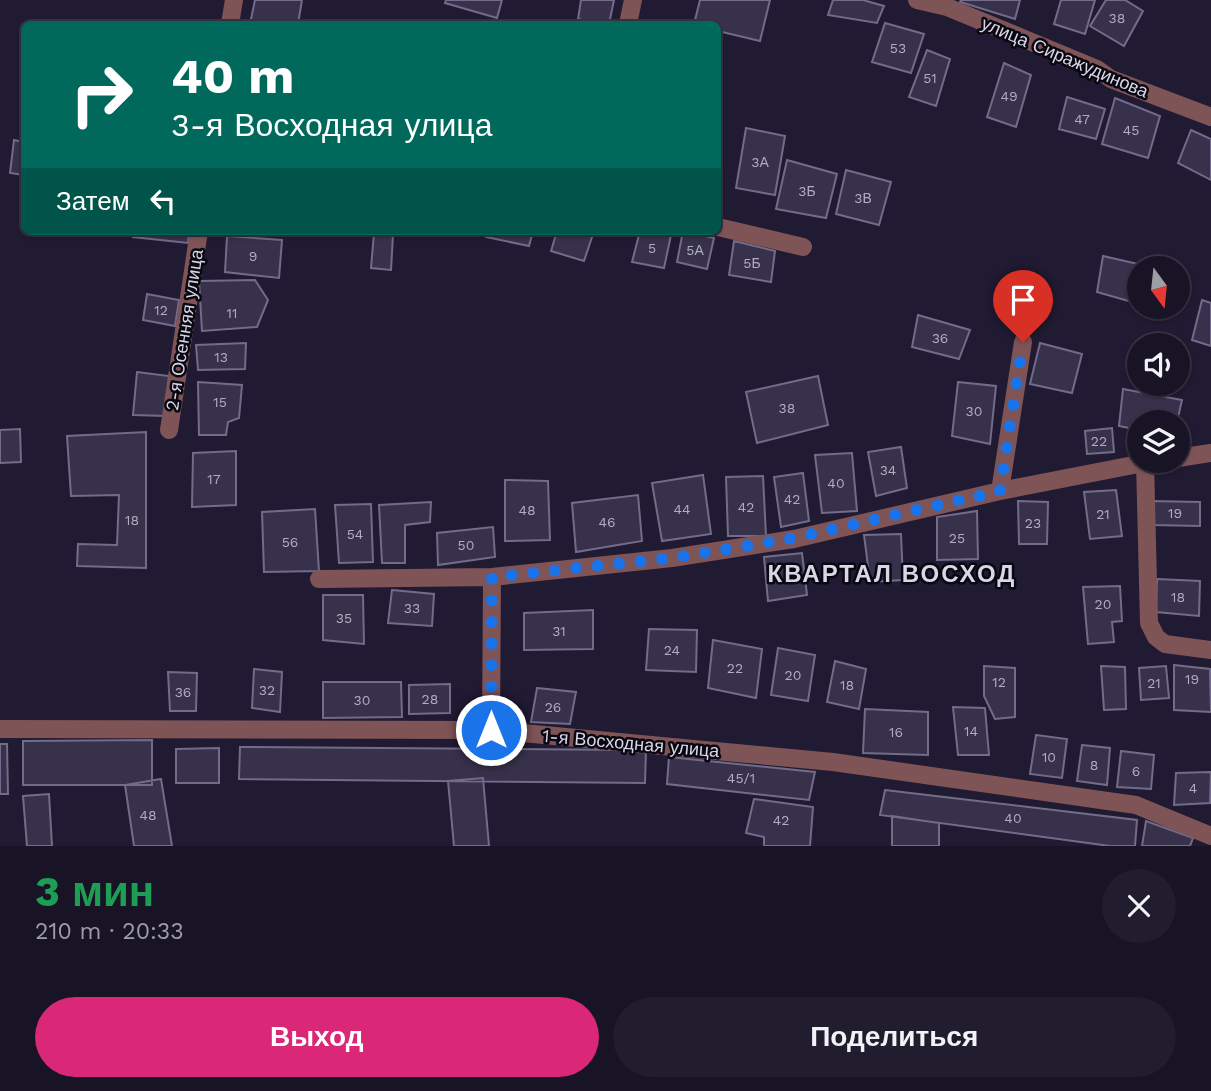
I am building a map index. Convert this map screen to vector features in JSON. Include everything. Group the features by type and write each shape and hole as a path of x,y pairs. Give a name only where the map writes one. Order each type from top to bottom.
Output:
{"street":[{"path":"230,21 234,0"},
{"path":"629,21 633,0"},
{"name":"улица Сиражудинова","path":"917,0 947,7 1097,69 1111,79 1211,117"},
{"path":"721,228 803,247"},
{"name":"2-я Осенняя улица","path":"169,430 198,235"},
{"path":"1000,491 1023,342"},
{"path":"1190,456 1211,453"},
{"path":"319,579 492,577 672,558 780,541 1000,491 1127,466"},
{"path":"1152,473 1149,623 1156,637 1165,644 1211,650"},
{"path":"491,730 492,577"},
{"name":"1-я Восходная улица","path":"0,729 491,730 833,762 1136,805 1211,836"}],"building":[{"path":"255,0 302,0 298,21 251,21"},
{"path":"446,0 502,0 497,18 445,3"},
{"path":"581,0 614,0 610,21 578,19"},
{"path":"700,0 770,0 760,41 721,32 721,21 695,21"},
{"path":"833,0 863,0 884,6 877,23 828,15"},
{"path":"1020,0 1015,19 960,2"},
{"path":"1061,0 1095,0 1085,34 1054,24"},
{"path":"1106,0 1125,0 1143,11 1124,46 1090,26"},
{"path":"885,23 924,34 911,73 872,62"},
{"path":"927,50 950,59 936,106 909,97"},
{"path":"1004,63 1031,75 1016,127 987,117"},
{"path":"1067,97 1105,109 1096,139 1059,129"},
{"path":"1115,98 1160,116 1148,158 1102,144"},
{"path":"746,128 785,136 775,195 736,188"},
{"path":"1191,130 1211,139 1211,180 1178,163"},
{"path":"14,140 21,141 21,175 10,173"},
{"path":"787,160 837,174 826,218 776,209"},
{"path":"846,170 891,182 879,225 836,214"},
{"path":"133,235 189,235 188,243"},
{"path":"374,235 393,235 391,270 371,268"},
{"path":"486,235 532,235 529,246"},
{"path":"556,235 593,235 584,261 551,251"},
{"path":"639,235 671,235 664,268 632,262"},
{"path":"682,235 714,238 707,269 677,262"},
{"path":"227,236 282,240 279,278 225,272"},
{"path":"734,241 775,251 771,282 729,275"},
{"path":"1103,256 1127,261 1127,301 1097,292"},
{"path":"255,280 268,300 257,327 202,331 199,281"},
{"path":"147,294 179,300 175,326 143,320"},
{"path":"1202,300 1211,303 1211,346 1192,340"},
{"path":"918,315 970,330 959,359 912,347"},
{"path":"246,343 245,369 198,370 196,345"},
{"path":"1040,343 1082,354 1072,393 1030,384"},
{"path":"137,372 169,376 166,416 133,415"},
{"path":"818,376 828,425 757,443 746,392"},
{"path":"198,382 242,385 239,418 228,422 226,435 199,435"},
{"path":"958,382 996,386 990,444 952,436"},
{"path":"1123,389 1127,390 1127,396 1161,396 1182,400 1180,410 1127,410 1127,428 1119,426"},
{"path":"1112,428 1114,452 1087,454 1085,431"},
{"path":"20,429 21,462 0,463 0,430"},
{"path":"146,432 146,568 77,566 78,544 117,545 119,495 71,496 67,436"},
{"path":"901,447 907,488 876,496 868,452"},
{"path":"236,451 236,505 192,507 193,453"},
{"path":"852,453 857,511 822,513 815,455"},
{"path":"803,473 809,521 781,527 774,477"},
{"path":"703,475 711,534 662,541 652,483"},
{"path":"763,476 766,536 728,536 726,477"},
{"path":"505,480 548,481 550,540 505,541"},
{"path":"1116,490 1122,536 1090,539 1084,492"},
{"path":"638,495 642,541 576,552 572,503"},
{"path":"1018,501 1048,502 1047,544 1019,544"},
{"path":"1150,501 1200,502 1200,526 1151,525"},
{"path":"431,502 430,522 405,525 405,563 382,563 379,505"},
{"path":"371,504 373,562 339,563 335,505"},
{"path":"315,509 319,571 264,572 262,512"},
{"path":"977,511 978,559 937,560 937,517"},
{"path":"493,527 495,557 438,565 437,533"},
{"path":"901,534 903,580 870,582 864,535"},
{"path":"802,553 807,595 768,601 764,557"},
{"path":"1157,579 1200,581 1199,616 1156,612"},
{"path":"1120,586 1122,621 1112,622 1114,642 1088,644 1083,587"},
{"path":"392,590 434,594 432,626 388,623"},
{"path":"323,595 363,595 364,644 323,640"},
{"path":"593,610 593,649 524,650 524,613"},
{"path":"649,629 697,630 696,672 646,670"},
{"path":"713,640 762,649 756,698 708,688"},
{"path":"778,648 815,655 808,701 771,695"},
{"path":"835,661 866,669 859,709 827,702"},
{"path":"1174,665 1210,669 1211,712 1174,710"},
{"path":"984,666 1015,668 1015,717 995,719 984,696"},
{"path":"1101,666 1125,667 1126,709 1104,710"},
{"path":"1166,666 1169,698 1141,700 1139,668"},
{"path":"254,669 282,672 280,712 252,708"},
{"path":"168,672 197,673 196,711 170,711"},
{"path":"323,682 401,682 402,717 323,718"},
{"path":"450,684 450,713 409,714 409,685"},
{"path":"537,688 576,692 570,724 531,722"},
{"path":"953,707 985,708 989,755 958,755"},
{"path":"865,709 928,712 928,755 863,753"},
{"path":"1036,735 1067,739 1062,778 1030,774"},
{"path":"152,740 152,785 23,785 23,741"},
{"path":"0,744 7,744 8,794 0,794"},
{"path":"1082,745 1110,748 1107,785 1077,781"},
{"path":"240,747 646,750 645,783 239,779"},
{"path":"219,748 219,783 176,783 176,749"},
{"path":"1121,751 1154,755 1151,789 1117,787"},
{"path":"669,757 815,772 809,800 667,784"},
{"path":"1211,772 1210,803 1174,805 1176,773"},
{"path":"483,778 489,846 454,846 448,781"},
{"path":"161,779 172,846 134,846 125,785"},
{"path":"885,790 1137,820 1135,846 1110,846 880,815"},
{"path":"49,794 52,846 27,846 23,796"},
{"path":"754,799 813,807 810,846 764,846 764,837 746,833"},
{"path":"892,816 939,823 939,846 892,846"},
{"path":"1146,821 1193,838 1190,846 1142,846"}],"district":[{"name":"КВАРТАЛ ВОСХОД","path":"892,574"}],"route":[{"path":"491,730 492,577 672,558 794,538 1000,491 1023,342"}]}
